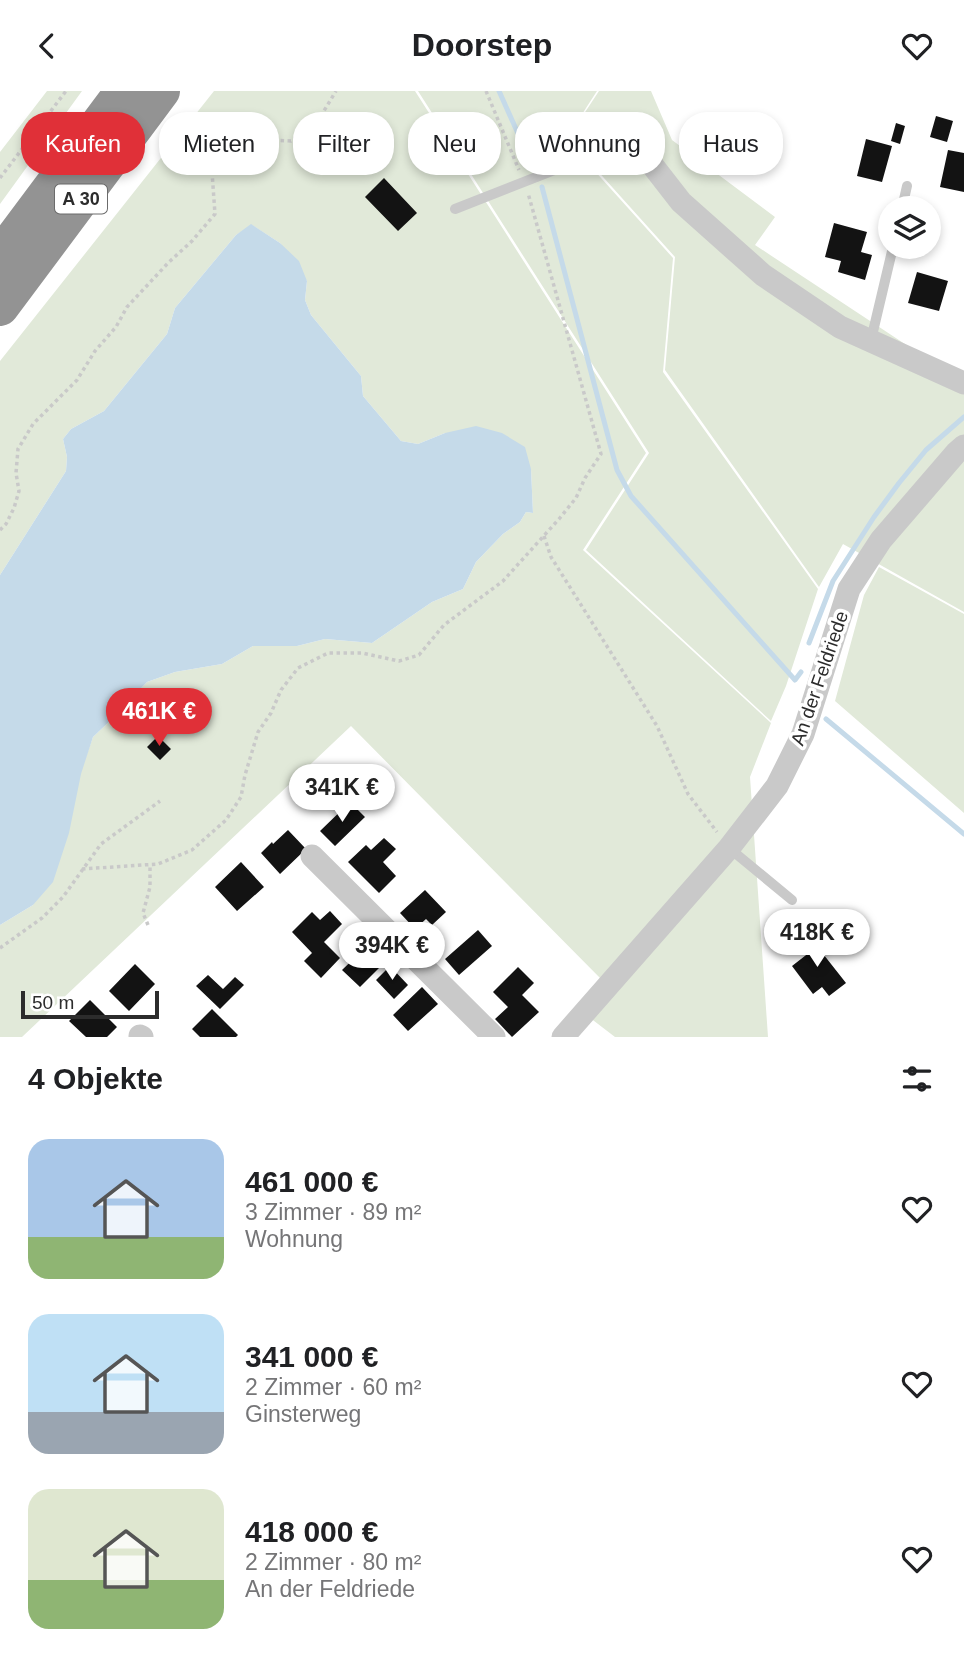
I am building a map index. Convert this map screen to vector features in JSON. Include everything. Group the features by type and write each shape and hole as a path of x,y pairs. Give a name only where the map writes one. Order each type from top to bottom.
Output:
{"highway":[{"name":"A 30","path":"0,257 124,91"},
{"name":"A 30","path":"0,307 161,91"}],"street":[{"path":"660,175 681,202 763,275 841,327 964,383"},
{"name":"An der Feldriede","path":"563,1037 729,848 777,786 803,734 849,589 881,540 964,446"},
{"path":"312,856 494,1037"}],"lane":[{"path":"455,209 542,175"},
{"path":"904,196 906,187"},
{"path":"871,340 890,259"},
{"path":"729,848 792,900"}],"path":[{"path":"0,178 66,91"},
{"path":"0,530 6,524 19,491 16,473 18,449 33,424 77,380 95,351 116,327 127,307 215,214 212,172 219,159 231,152 244,152 268,140 291,141 322,114 336,91"},
{"path":"82,869 158,864 192,850 226,820 241,797 258,732 271,713 281,690 298,668 328,653 362,653 399,661 419,655 444,625 503,581 544,536 576,498 601,454 524,182 486,91"},
{"path":"544,536 551,557 657,726 688,794 729,848"},
{"path":"0,948 42,918 63,897 101,844 160,801"},
{"path":"148,925 144,913 150,887 150,864"}],"green space":[{"path":"47,91 82,91 67,112 31,112"},
{"path":"214,91 415,91 428,112 408,112 408,175 469,175 646,453 583,550 771,723 750,777 768,1037 615,1037 585,1014 602,980 351,726 22,1037 0,1037 0,925 33,905 93,737 147,682 175,672 222,664 253,646 297,646 325,639 372,643 432,602 463,589 476,562 503,534 520,522 526,512 533,513 531,469 445,433 418,444 401,441 363,396 361,376 311,315 305,300 307,281 280,243 252,225 236,235 175,308 167,334 104,411 71,429 63,439 67,457 66,471 0,575 0,361 159,160 159,175 279,175 279,112 197,112"},
{"path":"418,91 597,91 583,112 515,112 515,175 598,175 673,258 663,372 818,589 786,686 771,721 586,550 649,453 472,175 501,175 501,112 431,112"},
{"path":"599,91 651,91 660,112 585,112"},
{"path":"665,124 672,140 679,145 679,175 719,175 775,217 755,245 964,383 964,612 843,544 819,587 665,370 675,257 601,175 665,175"},
{"path":"21,125 21,175 0,204 0,152"},
{"path":"879,567 964,614 964,813 835,701 864,595"}],"water":[{"path":"251,224 280,243 299,261 307,281 305,300 311,315 361,376 363,396 401,441 418,444 445,433 476,426 502,433 525,447 531,469 533,513 526,512 520,522 503,534 476,562 463,589 432,602 372,643 325,639 297,646 253,646 222,664 175,672 147,682 93,737 81,774 69,833 53,882 33,905 0,925 0,575 66,471 67,457 63,439 71,429 104,411 167,334 175,308 236,235"}],"building":[{"path":"936,116 953,121 947,142 930,137"},
{"path":"896,123 905,126 900,144 891,141"},
{"path":"866,139 892,146 882,182 857,176"},
{"path":"948,150 964,153 964,192 940,187"},
{"path":"384,178 417,213 398,231 365,197"},
{"path":"834,223 867,232 861,252 872,255 865,280 838,272 841,261 825,257"},
{"path":"917,272 948,281 939,311 908,303"},
{"path":"158,736 171,749 160,760 147,747"},
{"path":"350,802 365,817 335,846 320,831"},
{"path":"288,830 306,849 280,874 261,853"},
{"path":"384,838 396,849 383,862 396,876 379,893 348,862 366,845 371,850"},
{"path":"241,862 264,887 237,911 215,887"},
{"path":"425,890 446,912 432,925 426,919 415,929 400,913"},
{"path":"330,911 342,924 324,942 340,958 321,978 304,961 312,953 292,932 312,912 320,920"},
{"path":"478,930 492,946 459,975 445,959"},
{"path":"805,931 846,983 829,996 822,987 813,994 792,966 810,952 797,937"},
{"path":"374,939 391,956 360,987 342,970"},
{"path":"135,964 155,984 129,1011 109,991"},
{"path":"390,966 408,985 394,999 376,980"},
{"path":"518,967 534,983 522,995 539,1012 512,1037 495,1019 508,1007 493,992"},
{"path":"208,975 223,989 235,977 244,985 220,1009 196,986"},
{"path":"422,987 438,1004 408,1031 393,1015"},
{"path":"90,1000 117,1027 107,1037 86,1037 69,1021"},
{"path":"212,1009 238,1035 236,1037 200,1037 192,1029"}],"waterway":[{"path":"499,91 515,127"},
{"path":"542,187 617,470 631,496 795,680 801,672"},
{"path":"809,643 833,581 874,517 926,450 964,417"},
{"path":"826,719 964,834"}]}
